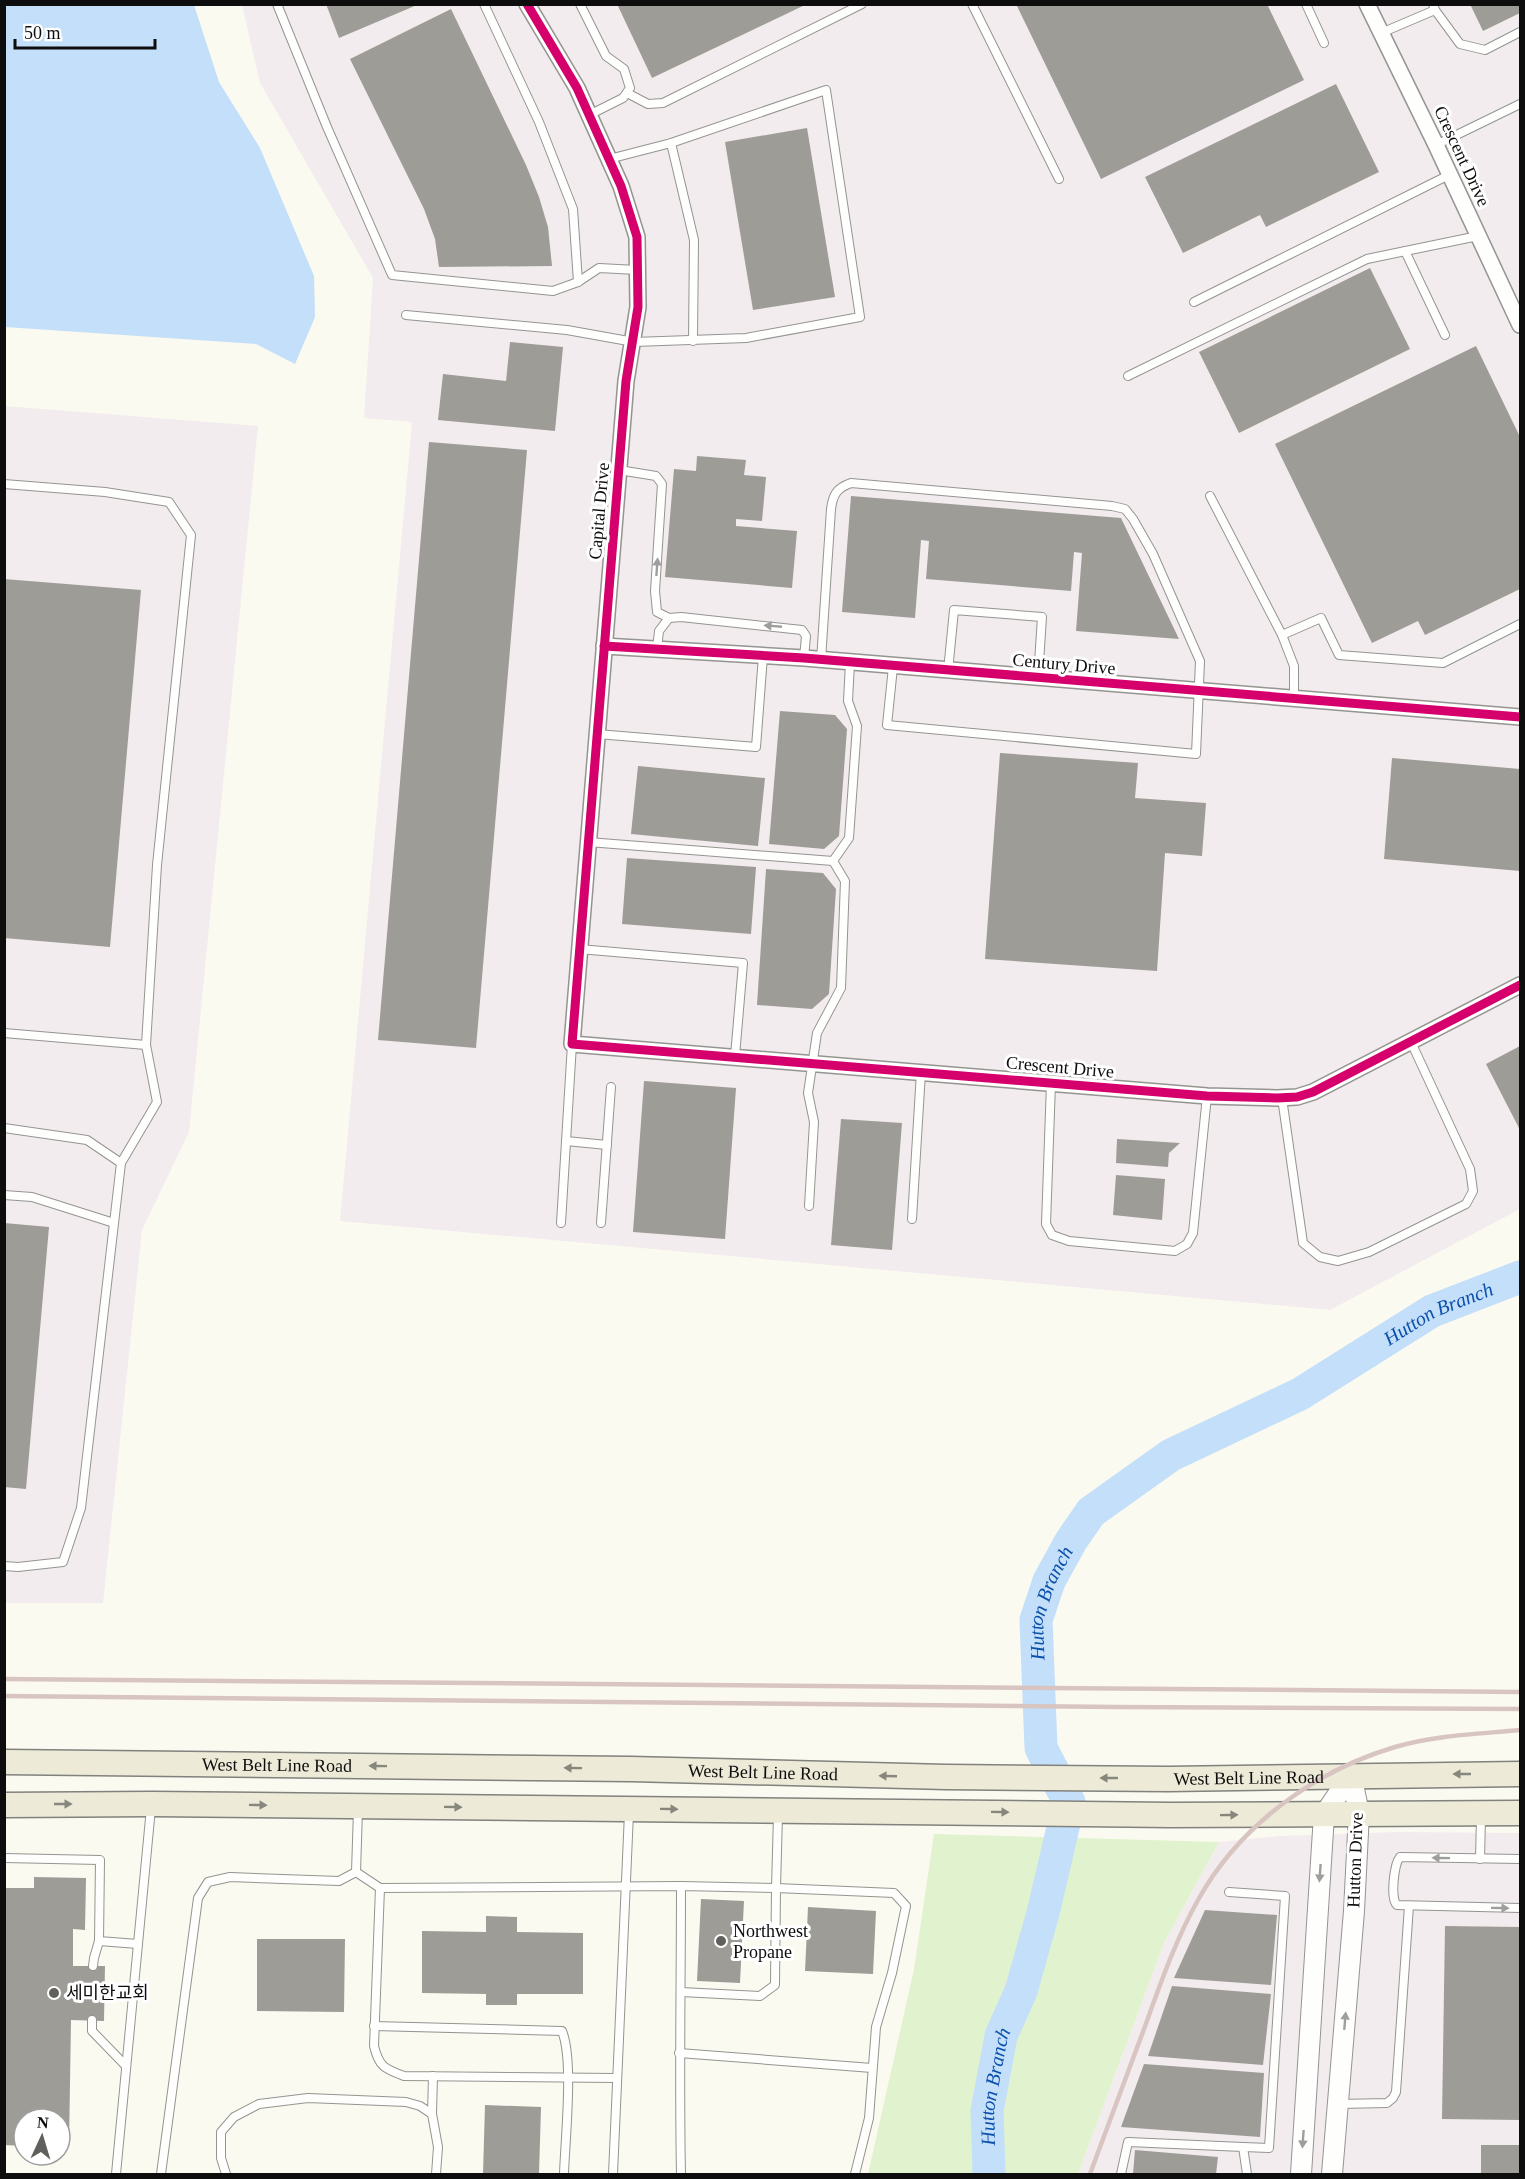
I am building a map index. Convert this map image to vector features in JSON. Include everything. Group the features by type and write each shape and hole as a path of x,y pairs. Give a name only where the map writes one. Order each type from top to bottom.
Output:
{"main road":[{"name":"West Belt Line Road","path":"4,1762 631,1769 946,1777 1168,1779 1521,1774"},
{"path":"152,1804 153,1764"},
{"path":"629,1808 631,1769"},
{"name":"West Belt Line Road","path":"4,1805 629,1808 1171,1815 1521,1813"}],"street":[{"name":"Capital Drive","path":"527,4 577,88 621,186 637,237 638,307 626,381 572,1044"},
{"name":"Crescent Drive","path":"1367,4 1521,325"},
{"name":"Century Drive","path":"604,646 804,658 1521,717"},
{"name":"Crescent Drive","path":"572,1044 1207,1096 1282,1098 1297,1097 1313,1092 1521,985"},
{"name":"Hutton Drive","path":"1332,2175 1354,1911 1359,1813 1351,1775"},
{"name":"Hutton Drive","path":"1301,2175 1324,1815 1351,1775"},
{"path":"1305,2103 1338,2104"}],"lane":[{"path":"277,4 327,127 392,275 553,291 578,282 599,268 637,270"},
{"path":"484,4 539,122 573,209 578,282"},
{"path":"580,4 606,56 624,69 630,88 623,98 589,115"},
{"path":"627,93 648,104 663,103 862,4"},
{"path":"972,4 1059,179"},
{"path":"1306,4 1324,43"},
{"path":"1381,33 1434,7 1460,44 1485,50 1521,33"},
{"path":"406,315 567,330 634,342 747,338 860,317 826,90 671,143 609,159"},
{"path":"1436,145 1521,104"},
{"path":"671,143 694,240 693,340"},
{"path":"1194,302 1449,175"},
{"path":"1128,376 1367,260 1478,236"},
{"path":"1405,251 1445,335"},
{"path":"619,470 656,476 662,484 655,591 657,612 669,618 681,617 802,630 806,636 804,658"},
{"path":"821,660 833,498 839,487 851,483 1092,503 1125,509 1153,554 1200,661 1197,754 887,725 893,667"},
{"path":"4,484 105,492 169,501 191,535 157,865 146,1046 157,1102 121,1163 81,1508 63,1562 18,1567 4,1566"},
{"path":"1210,496 1282,635 1294,666 1294,699"},
{"path":"948,671 954,610 1042,617 1038,678"},
{"path":"657,649 659,631 669,618"},
{"path":"1282,635 1322,618 1339,655 1443,663 1521,624"},
{"path":"597,734 756,747 763,656"},
{"path":"833,861 849,838 857,726 848,701 850,663"},
{"path":"588,842 833,861"},
{"path":"809,1206 814,1122 808,1093 817,1033 841,988 845,881 833,861"},
{"path":"579,949 743,963 735,1056"},
{"path":"4,1033 146,1046"},
{"path":"1282,1098 1303,1243 1320,1257 1338,1261 1370,1252 1466,1204 1473,1191 1470,1170 1411,1042"},
{"path":"561,1223 572,1044"},
{"path":"912,1219 921,1072"},
{"path":"1051,1083 1046,1224 1052,1234 1069,1241 1175,1251 1187,1244 1193,1233 1207,1096"},
{"path":"601,1223 611,1087"},
{"path":"4,1128 87,1140 121,1163"},
{"path":"566,1141 607,1145"},
{"path":"4,1195 32,1197 114,1223"},
{"path":"116,2175 152,1804"},
{"path":"356,1872 359,1806"},
{"path":"613,2175 629,1808"},
{"path":"681,1992 760,1996 775,1985 778,1810"},
{"path":"1480,1859 1481,1813"},
{"path":"1521,1859 1400,1857 1396,1864 1393,1902 1397,1905 1409,1906 1521,1908"},
{"path":"4,1858 100,1860 99,1941 93,1966"},
{"path":"356,1872 380,1888 681,1886 894,1893 906,1906 892,1973 876,2027 869,2118 855,2175"},
{"path":"161,2175 198,1898 208,1882 230,1877 339,1881 356,1872"},
{"path":"681,1886 679,2053 681,2175"},
{"path":"380,1888 374,2046 377,2059 386,2069 404,2076 616,2078"},
{"path":"1121,2175 1128,2142 1269,2148 1285,1896 1229,1892"},
{"path":"1338,2104 1387,2103 1396,2092 1409,1906"},
{"path":"99,1941 138,1944"},
{"path":"92,2020 92,2031 126,2066"},
{"path":"374,2026 562,2031 565,2039 567,2078 564,2175"},
{"path":"679,2053 872,2068"},
{"path":"433,2076 432,2114 438,2147 436,2175"},
{"path":"226,2175 221,2158 222,2132 234,2117 259,2104 308,2098 406,2102 420,2106 432,2114"},
{"path":"1243,2147 1247,2175"}],"shaded area":[{"path":"242,5 1520,5 1520,1209 1330,1310 340,1221 412,422 364,418 373,278 260,83"},
{"path":"4,406 258,426 189,1132 142,1230 103,1603 5,1603"},
{"path":"1398,1832 1520,1833 1520,2174 1078,2174 1164,1943 1219,1842 1279,1836"}],"green space":[{"path":"934,1834 1219,1842 1164,1943 1078,2174 868,2174 914,1969"}],"water":[{"path":"4,5 194,5 219,82 260,148 314,276 315,317 295,364 256,344 5,327"}],"building":[{"path":"326,4 417,4 417,5 339,38"},
{"path":"617,4 807,4 652,78"},
{"path":"1016,4 1267,4 1304,80 1101,179"},
{"path":"1470,4 1520,4 1520,13 1483,31"},
{"path":"451,9 539,197 548,227 552,266 439,267 435,239 424,209 350,59"},
{"path":"1336,84 1379,172 1266,227 1260,215 1183,253 1145,177"},
{"path":"807,128 835,297 753,310 725,142"},
{"path":"1370,268 1410,349 1239,433 1199,352"},
{"path":"510,342 563,347 555,431 438,420 443,374 506,381"},
{"path":"1476,346 1520,437 1520,589 1425,635 1418,621 1372,643 1275,444"},
{"path":"429,442 527,450 476,1048 378,1040"},
{"path":"697,456 746,460 744,475 766,477 762,521 736,519 736,526 797,531 792,588 665,577 674,469 696,471"},
{"path":"851,496 1121,518 1179,639 1076,631 1082,553 1074,552 1071,591 926,579 929,541 921,540 915,618 842,612"},
{"path":"4,579 141,590 110,947 4,938"},
{"path":"780,711 835,715 847,729 839,836 824,849 769,844"},
{"path":"1000,753 1138,763 1135,798 1206,803 1202,856 1165,853 1157,971 985,959"},
{"path":"1392,758 1520,769 1520,871 1384,859"},
{"path":"638,766 765,778 758,846 631,834"},
{"path":"627,858 756,867 751,934 622,924"},
{"path":"766,869 823,873 836,889 829,994 812,1009 757,1005"},
{"path":"1520,1046 1520,1130 1486,1064"},
{"path":"644,1081 736,1088 725,1239 633,1232"},
{"path":"841,1119 902,1123 892,1250 831,1245"},
{"path":"1117,1139 1180,1143 1169,1153 1168,1167 1116,1163"},
{"path":"1116,1175 1165,1179 1162,1220 1113,1215"},
{"path":"4,1223 49,1227 26,1489 4,1487"},
{"name":"세미한교회","path":"34,1877 86,1878 85,1930 73,1929 73,1966 105,1966 104,2021 71,2020 70,2107 12,2107 12,2145 4,2145 4,1888 34,1888"},
{"name":"Northwest Propane","path":"701,1899 744,1901 740,1983 697,1981"},
{"path":"808,1907 876,1911 873,1974 805,1971"},
{"path":"1205,1910 1277,1915 1271,1985 1174,1978"},
{"path":"486,1916 517,1917 517,1932 583,1933 583,1994 517,1994 517,2005 486,2005 486,1994 422,1993 422,1931 486,1932"},
{"path":"1445,1926 1520,1927 1520,2120 1442,2119"},
{"path":"257,1939 345,1939 344,2012 257,2011"},
{"path":"1172,1986 1271,1994 1263,2065 1148,2056"},
{"path":"1144,2064 1264,2073 1260,2137 1121,2127"},
{"path":"485,2105 541,2107 539,2174 483,2174"},
{"path":"1481,2145 1520,2145 1520,2174 1481,2174"},
{"path":"1135,2150 1218,2157 1216,2174 1133,2174"}],"waterway":[{"name":"Hutton Branch","path":"989,2174 987,2111 1001,2036 1021,1991 1043,1913 1069,1802 1041,1748 1036,1620 1049,1581 1071,1541 1091,1512 1171,1455 1300,1394 1432,1311 1520,1277"}],"railway":[{"path":"4,1679 1520,1692"},
{"path":"4,1696 1520,1709"},
{"path":"1090,2174 1182,1931 1215,1873 1257,1825 1308,1786 1365,1757 1426,1740 1520,1730"}],"cycle path":[{"path":"527,4 577,88 621,186 637,237 638,307 626,381 572,1044 1207,1096 1297,1097 1313,1092 1520,985"},
{"path":"604,646 804,658 1520,717"}],"place":[{"name":"Northwest Propane","path":"721,1941"},
{"name":"세미한교회","path":"54,1993"}]}
